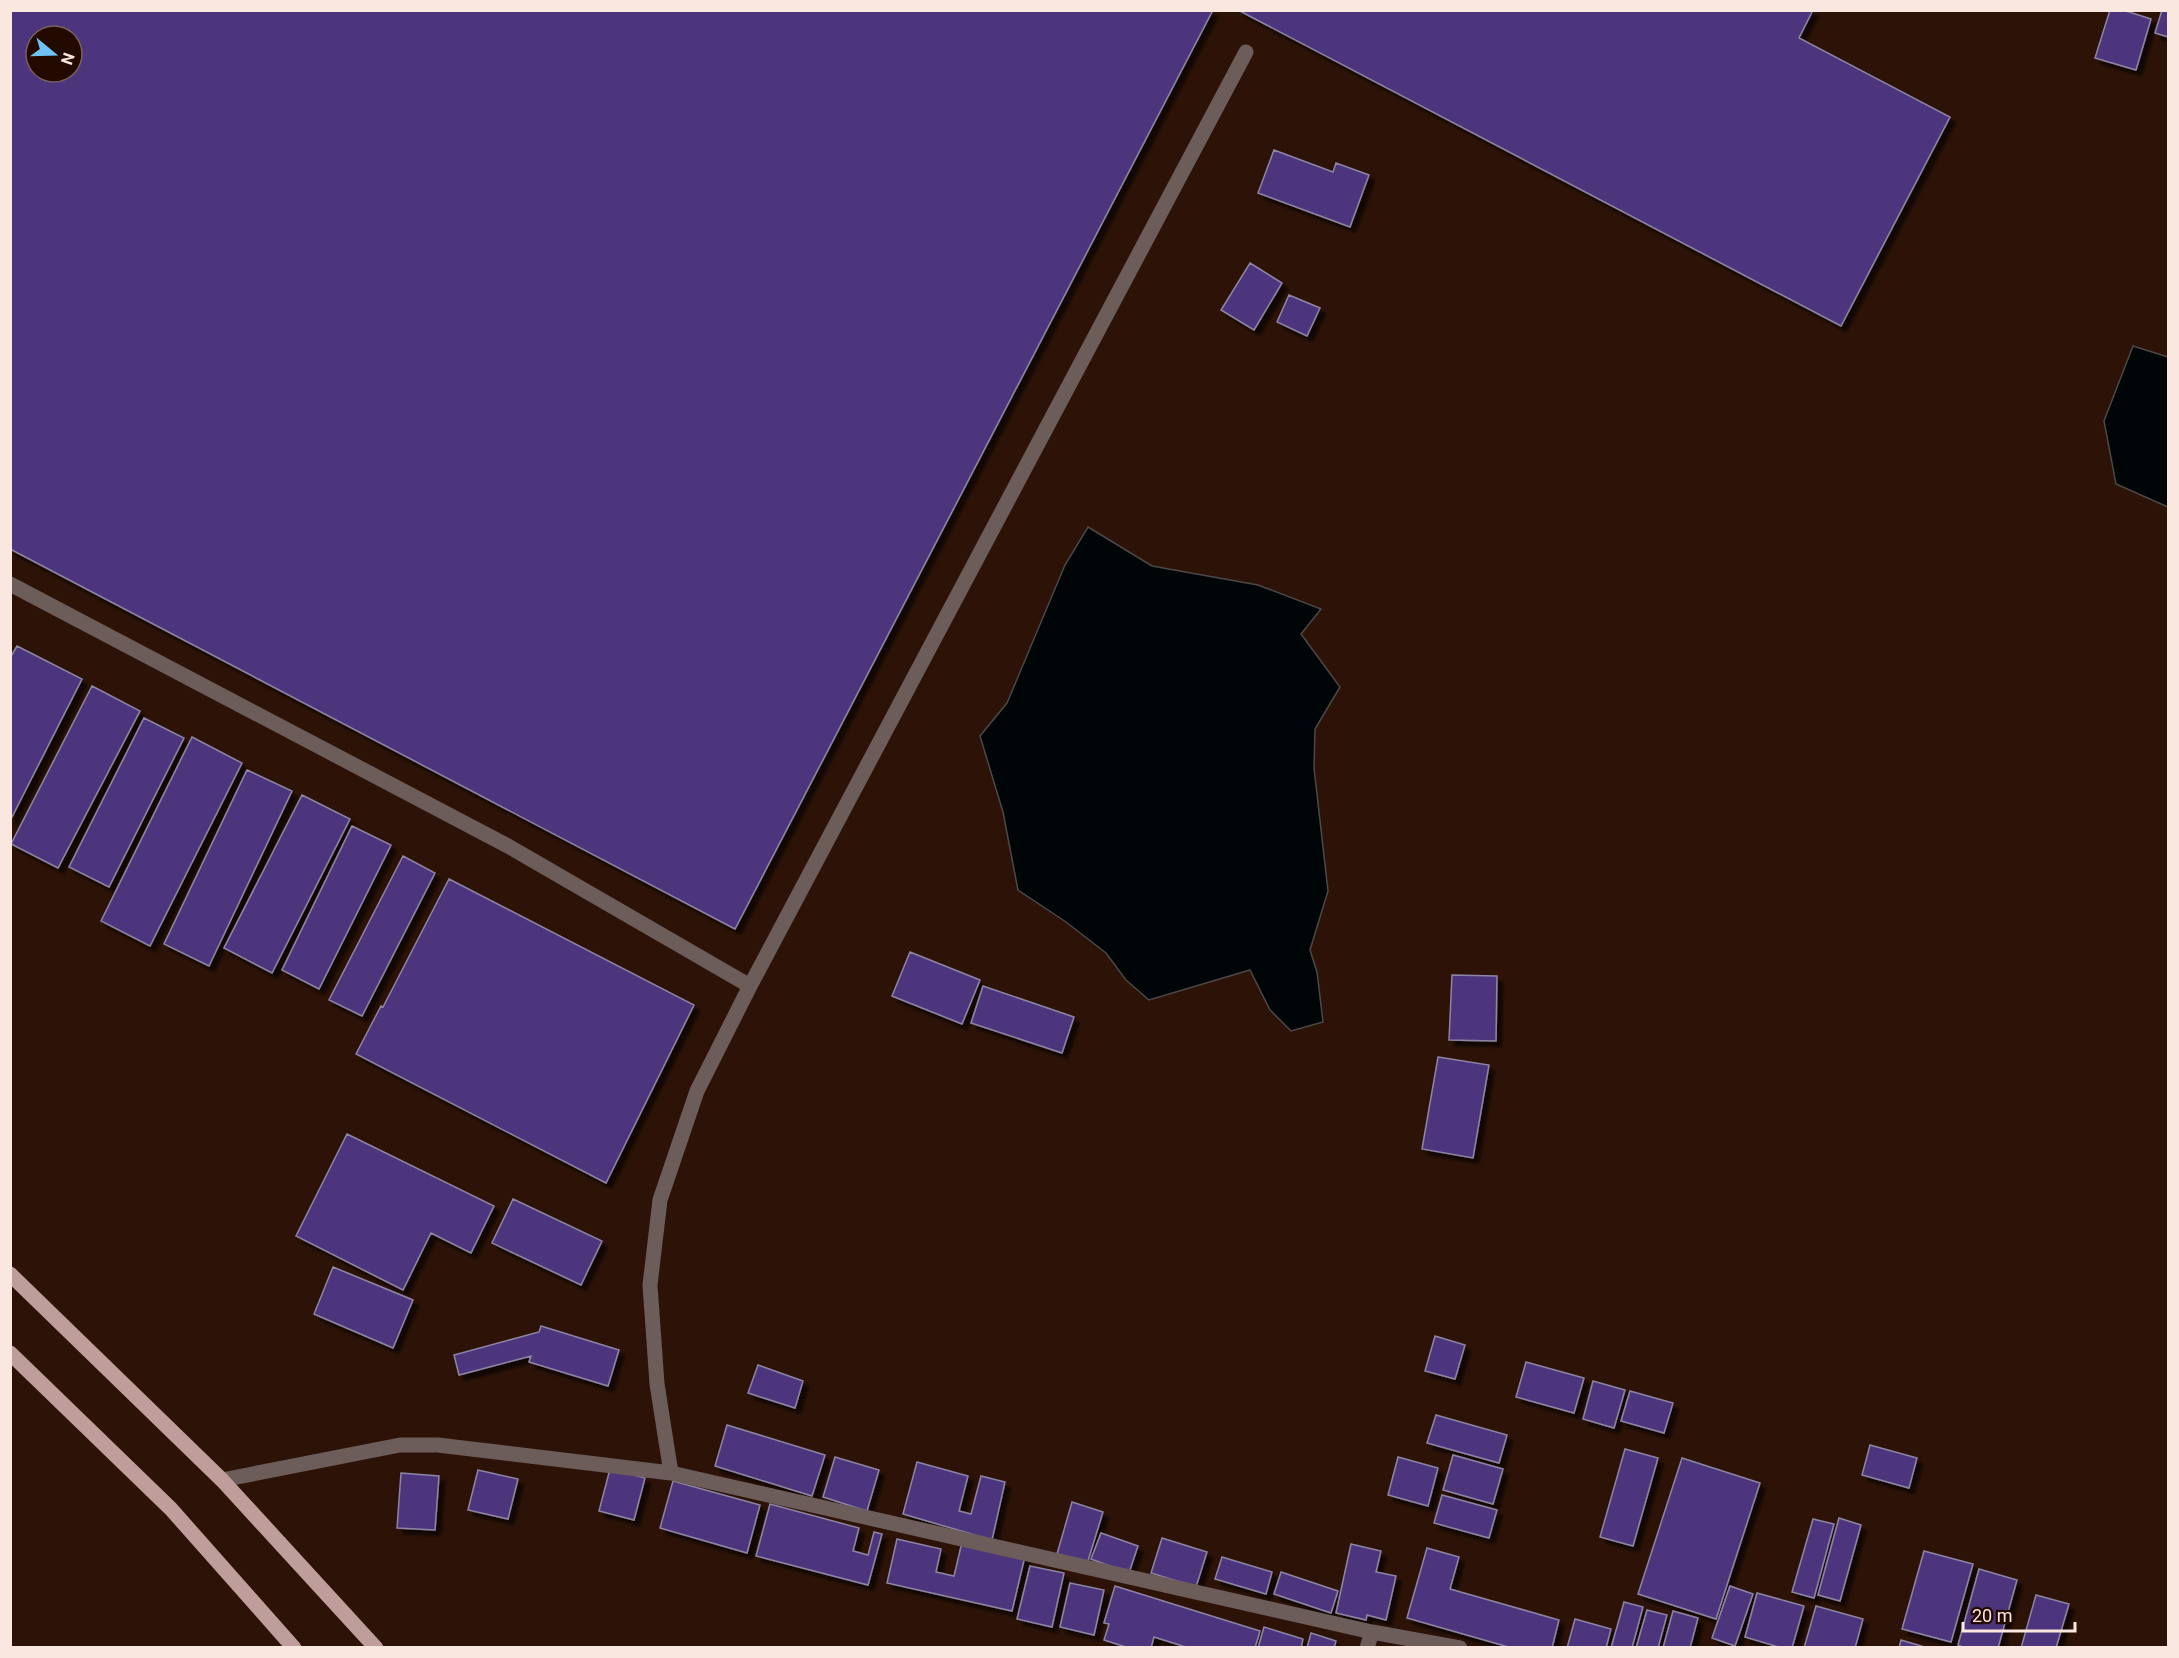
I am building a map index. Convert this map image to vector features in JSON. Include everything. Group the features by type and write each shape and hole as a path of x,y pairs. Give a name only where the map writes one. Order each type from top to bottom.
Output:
{"main road":[{"path":"10,1274 222,1480 376,1647"},
{"path":"10,1353 171,1509 294,1647"}],"street":[{"path":"671,1473 657,1384 650,1285 660,1200 697,1091 750,986 1246,52"},
{"path":"10,584 508,846 750,986"},
{"path":"222,1480 400,1445 438,1445 671,1473 1372,1632 1460,1647"},
{"path":"1367,1647 1372,1632"}],"shaded area":[{"path":"2133,346 2168,357 2168,507 2116,484 2104,421"},
{"path":"1088,527 1152,566 1258,585 1321,609 1301,634 1340,687 1315,729 1314,768 1328,891 1310,950 1317,972 1323,1022 1291,1031 1270,1010 1250,970 1149,1000 1126,980 1106,953 1066,922 1018,890 1003,812 980,736 1007,703 1065,565"}],"building":[{"path":"10,10 1213,10 735,929 10,549"},
{"path":"1238,10 1813,10 1799,38 1950,117 1841,326"},
{"path":"2110,10 2123,10 2151,19 2136,70 2095,58"},
{"path":"2162,10 2168,10 2168,37 2155,33"},
{"path":"1274,150 1333,172 1336,163 1369,175 1350,227 1258,193"},
{"path":"1250,263 1282,283 1254,330 1221,310"},
{"path":"1289,295 1320,308 1307,336 1277,322"},
{"path":"17,646 82,679 10,821 10,658"},
{"path":"92,686 140,711 58,868 11,844"},
{"path":"144,718 184,738 109,887 69,867"},
{"path":"192,737 242,763 150,946 101,921"},
{"path":"247,770 292,791 209,966 164,944"},
{"path":"302,795 350,819 272,973 224,948"},
{"path":"352,826 391,845 319,989 282,970"},
{"path":"403,856 435,873 362,1016 329,1000"},
{"path":"449,879 694,1005 606,1183 356,1054"},
{"path":"910,952 980,980 962,1024 892,996"},
{"path":"1452,975 1497,976 1496,1041 1449,1040"},
{"path":"983,986 1074,1017 1062,1053 971,1023"},
{"path":"1438,1057 1489,1065 1473,1158 1422,1149"},
{"path":"347,1134 494,1206 471,1253 431,1233 403,1290 296,1236"},
{"path":"513,1199 602,1241 581,1285 492,1243"},
{"path":"333,1267 413,1300 393,1348 314,1314"},
{"path":"541,1326 619,1350 608,1386 529,1362 531,1356 459,1375 454,1355 539,1332"},
{"path":"1435,1336 1465,1345 1455,1379 1425,1371"},
{"path":"1526,1362 1584,1378 1574,1413 1516,1397"},
{"path":"758,1365 803,1381 795,1408 748,1393"},
{"path":"1593,1381 1625,1390 1614,1428 1583,1419"},
{"path":"1630,1391 1673,1403 1664,1433 1621,1421"},
{"path":"1436,1415 1507,1435 1499,1463 1427,1443"},
{"path":"727,1425 825,1455 812,1496 715,1466"},
{"path":"1870,1445 1917,1458 1909,1488 1862,1475"},
{"path":"1625,1449 1658,1458 1633,1546 1600,1537"},
{"path":"1453,1455 1503,1469 1493,1504 1443,1490"},
{"path":"835,1457 879,1470 867,1511 823,1497"},
{"path":"1398,1457 1438,1468 1428,1506 1388,1495"},
{"path":"1682,1458 1760,1483 1716,1619 1638,1594"},
{"path":"917,1462 968,1476 959,1511 971,1514 981,1476 1005,1482 992,1540 903,1514"},
{"path":"610,1469 645,1478 634,1520 599,1511"},
{"path":"478,1470 518,1479 508,1519 468,1510"},
{"path":"401,1473 439,1476 435,1530 397,1528"},
{"path":"673,1481 760,1505 747,1553 660,1528"},
{"path":"1442,1495 1497,1510 1489,1538 1434,1523"},
{"path":"1072,1502 1103,1512 1087,1564 1057,1554"},
{"path":"770,1504 859,1528 853,1551 868,1555 874,1532 882,1534 868,1585 756,1556"},
{"path":"1839,1518 1861,1525 1840,1601 1818,1595"},
{"path":"1813,1519 1834,1524 1814,1598 1792,1592"},
{"path":"1101,1533 1138,1546 1129,1573 1091,1559"},
{"path":"1162,1538 1207,1552 1196,1587 1151,1573"},
{"path":"897,1539 941,1549 936,1572 954,1576 962,1542 1025,1556 1012,1611 887,1583"},
{"path":"1351,1544 1381,1551 1376,1572 1396,1576 1386,1620 1367,1615 1366,1620 1336,1613"},
{"path":"1427,1548 1459,1557 1450,1589 1559,1620 1552,1648 1512,1648 1407,1618"},
{"path":"1924,1551 1973,1564 1951,1642 1902,1629"},
{"path":"1222,1557 1272,1572 1266,1594 1215,1579"},
{"path":"1030,1566 1064,1573 1052,1627 1017,1619"},
{"path":"1979,1569 2017,1580 1998,1648 1965,1648 1958,1645"},
{"path":"1281,1572 1338,1591 1331,1613 1274,1594"},
{"path":"1070,1583 1104,1590 1094,1635 1060,1627"},
{"path":"1115,1586 1260,1631 1255,1648 1189,1648 1154,1637 1151,1648 1129,1648 1104,1640 1109,1624 1104,1623"},
{"path":"1730,1586 1753,1594 1735,1646 1712,1638"},
{"path":"1757,1593 1804,1606 1792,1648 1782,1648 1745,1637"},
{"path":"2036,1595 2069,1604 2056,1648 2021,1648"},
{"path":"1624,1602 1643,1607 1632,1648 1611,1648"},
{"path":"1816,1606 1863,1619 1855,1648 1804,1648"},
{"path":"1647,1610 1667,1615 1658,1648 1636,1648"},
{"path":"1673,1611 1698,1618 1690,1648 1663,1648"},
{"path":"1575,1619 1611,1629 1606,1648 1567,1648"},
{"path":"1264,1627 1303,1639 1301,1648 1258,1648"},
{"path":"1311,1633 1336,1641 1334,1648 1307,1648"},
{"path":"1901,1640 1928,1648 1899,1648"}]}
